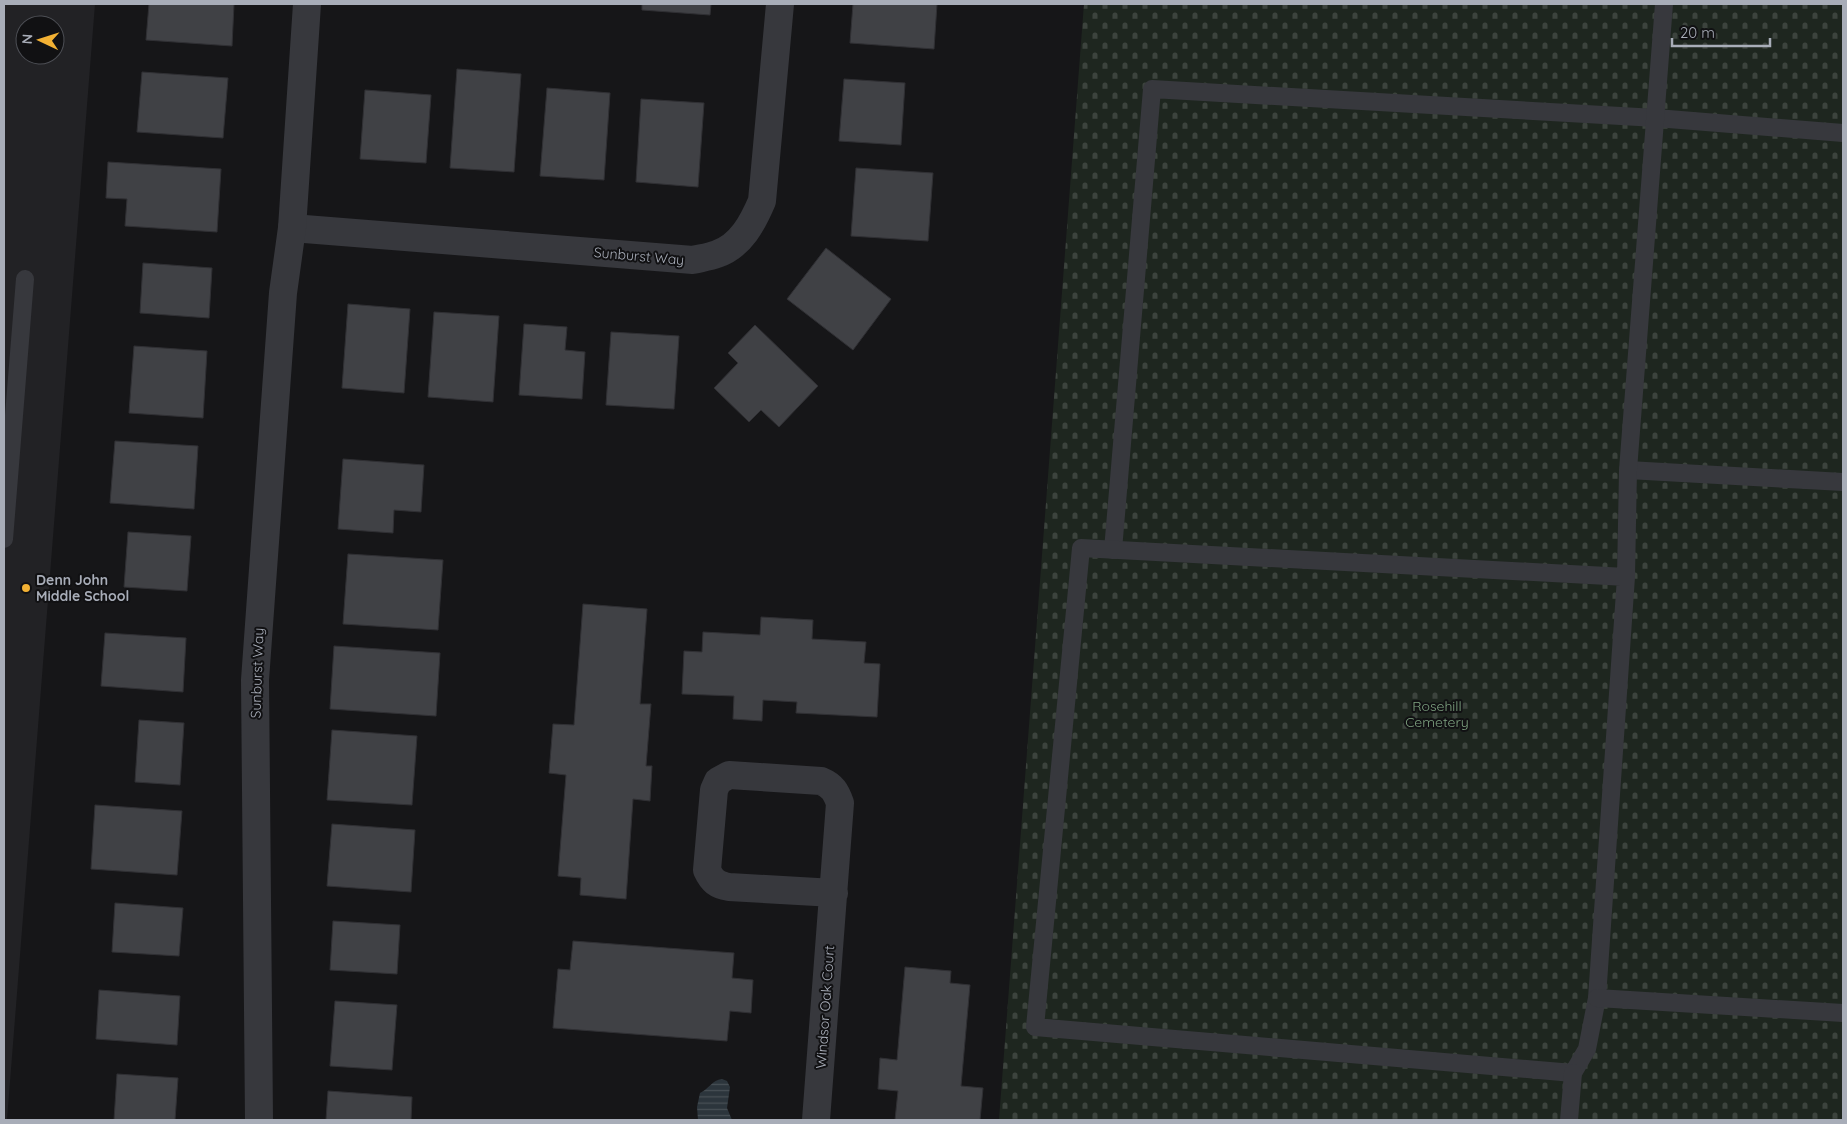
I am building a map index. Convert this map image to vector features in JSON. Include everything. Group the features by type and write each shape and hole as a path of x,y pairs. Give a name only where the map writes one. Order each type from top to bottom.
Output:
{"street":[{"name":"Sunburst Way","path":"259,1120 255,680 281,321 292,228 307,4"},
{"name":"Sunburst Way","path":"292,228 693,260 718,254 736,242 752,225 762,201 780,4"},
{"name":"Windsor Oak Court","path":"816,1120 834,893 840,803 835,791 828,784 821,781 729,776 718,781 714,790 707,870 717,885 834,893"}],"lane":[{"path":"1570,1120 1573,1073 1587,1049 1597,998 1626,577 1628,470 1664,4"},
{"path":"1113,550 1152,89 1656,118 1843,133"},
{"path":"4,539 25,279"},
{"path":"1628,470 1843,482"},
{"path":"1573,1073 1035,1027 1081,548 1626,577"},
{"path":"1597,998 1843,1013"}],"shaded area":[{"name":"Denn John Middle School","path":"4,4 95,4 7,1120 4,1120"},
{"path":"722,1079 727,1081 730,1087 727,1108 732,1120 698,1120 697,1107 700,1093 716,1081"}],"green space":[{"name":"Rosehill Cemetery","path":"1084,4 1843,4 1843,1120 999,1120"}],"building":[{"path":"149,4 234,4 232,46 146,40"},
{"path":"642,4 711,4 710,15 642,10"},
{"path":"853,4 937,4 934,49 850,43"},
{"path":"457,69 521,74 514,172 450,168"},
{"path":"142,72 228,78 223,138 137,132"},
{"path":"844,79 905,83 901,145 839,141"},
{"path":"547,88 610,93 604,180 540,176"},
{"path":"365,90 431,95 426,163 360,159"},
{"path":"641,99 704,103 698,187 636,182"},
{"path":"108,162 221,169 217,232 125,226 127,199 106,198"},
{"path":"856,168 933,173 928,241 851,236"},
{"path":"826,248 891,299 853,350 787,299"},
{"path":"143,263 212,268 209,318 140,313"},
{"path":"348,304 410,309 404,393 342,388"},
{"path":"434,312 499,316 493,402 428,397"},
{"path":"524,324 567,327 565,350 585,352 582,399 519,395"},
{"path":"755,325 818,386 779,427 761,410 749,422 714,388 738,363 728,353"},
{"path":"611,332 679,336 674,409 606,405"},
{"path":"134,346 207,351 203,418 129,413"},
{"path":"115,441 198,446 194,509 110,503"},
{"path":"343,459 424,465 421,512 394,510 393,533 338,529"},
{"path":"128,532 191,536 187,591 124,587"},
{"path":"348,554 443,560 438,630 343,624"},
{"path":"583,604 647,609 640,704 651,704 646,766 652,766 650,801 633,799 626,899 580,895 581,878 558,876 566,775 549,773 553,724 574,725"},
{"path":"761,617 813,620 812,639 866,642 864,663 880,664 877,717 796,713 797,702 763,700 762,721 733,719 734,696 682,694 684,651 702,652 703,632 760,635"},
{"path":"105,633 186,638 183,692 101,686"},
{"path":"334,646 440,653 436,716 330,709"},
{"path":"139,720 184,723 180,785 135,782"},
{"path":"332,730 417,736 412,805 327,800"},
{"path":"95,805 182,811 177,875 91,869"},
{"path":"332,824 415,830 411,892 327,886"},
{"path":"115,903 183,908 179,956 112,952"},
{"path":"333,921 400,925 397,974 330,970"},
{"path":"573,941 734,953 732,978 753,980 751,1013 730,1011 727,1041 553,1028 558,969 570,970"},
{"path":"905,967 951,971 950,983 970,985 961,1086 983,1088 980,1120 895,1120 898,1091 878,1089 880,1058 897,1060"},
{"path":"99,990 180,996 177,1045 96,1039"},
{"path":"335,1001 397,1005 392,1070 330,1066"},
{"path":"117,1074 178,1078 175,1120 114,1120"},
{"path":"328,1091 412,1097 411,1120 326,1120"}],"place":[{"name":"Denn John Middle School","path":"26,588"}]}
